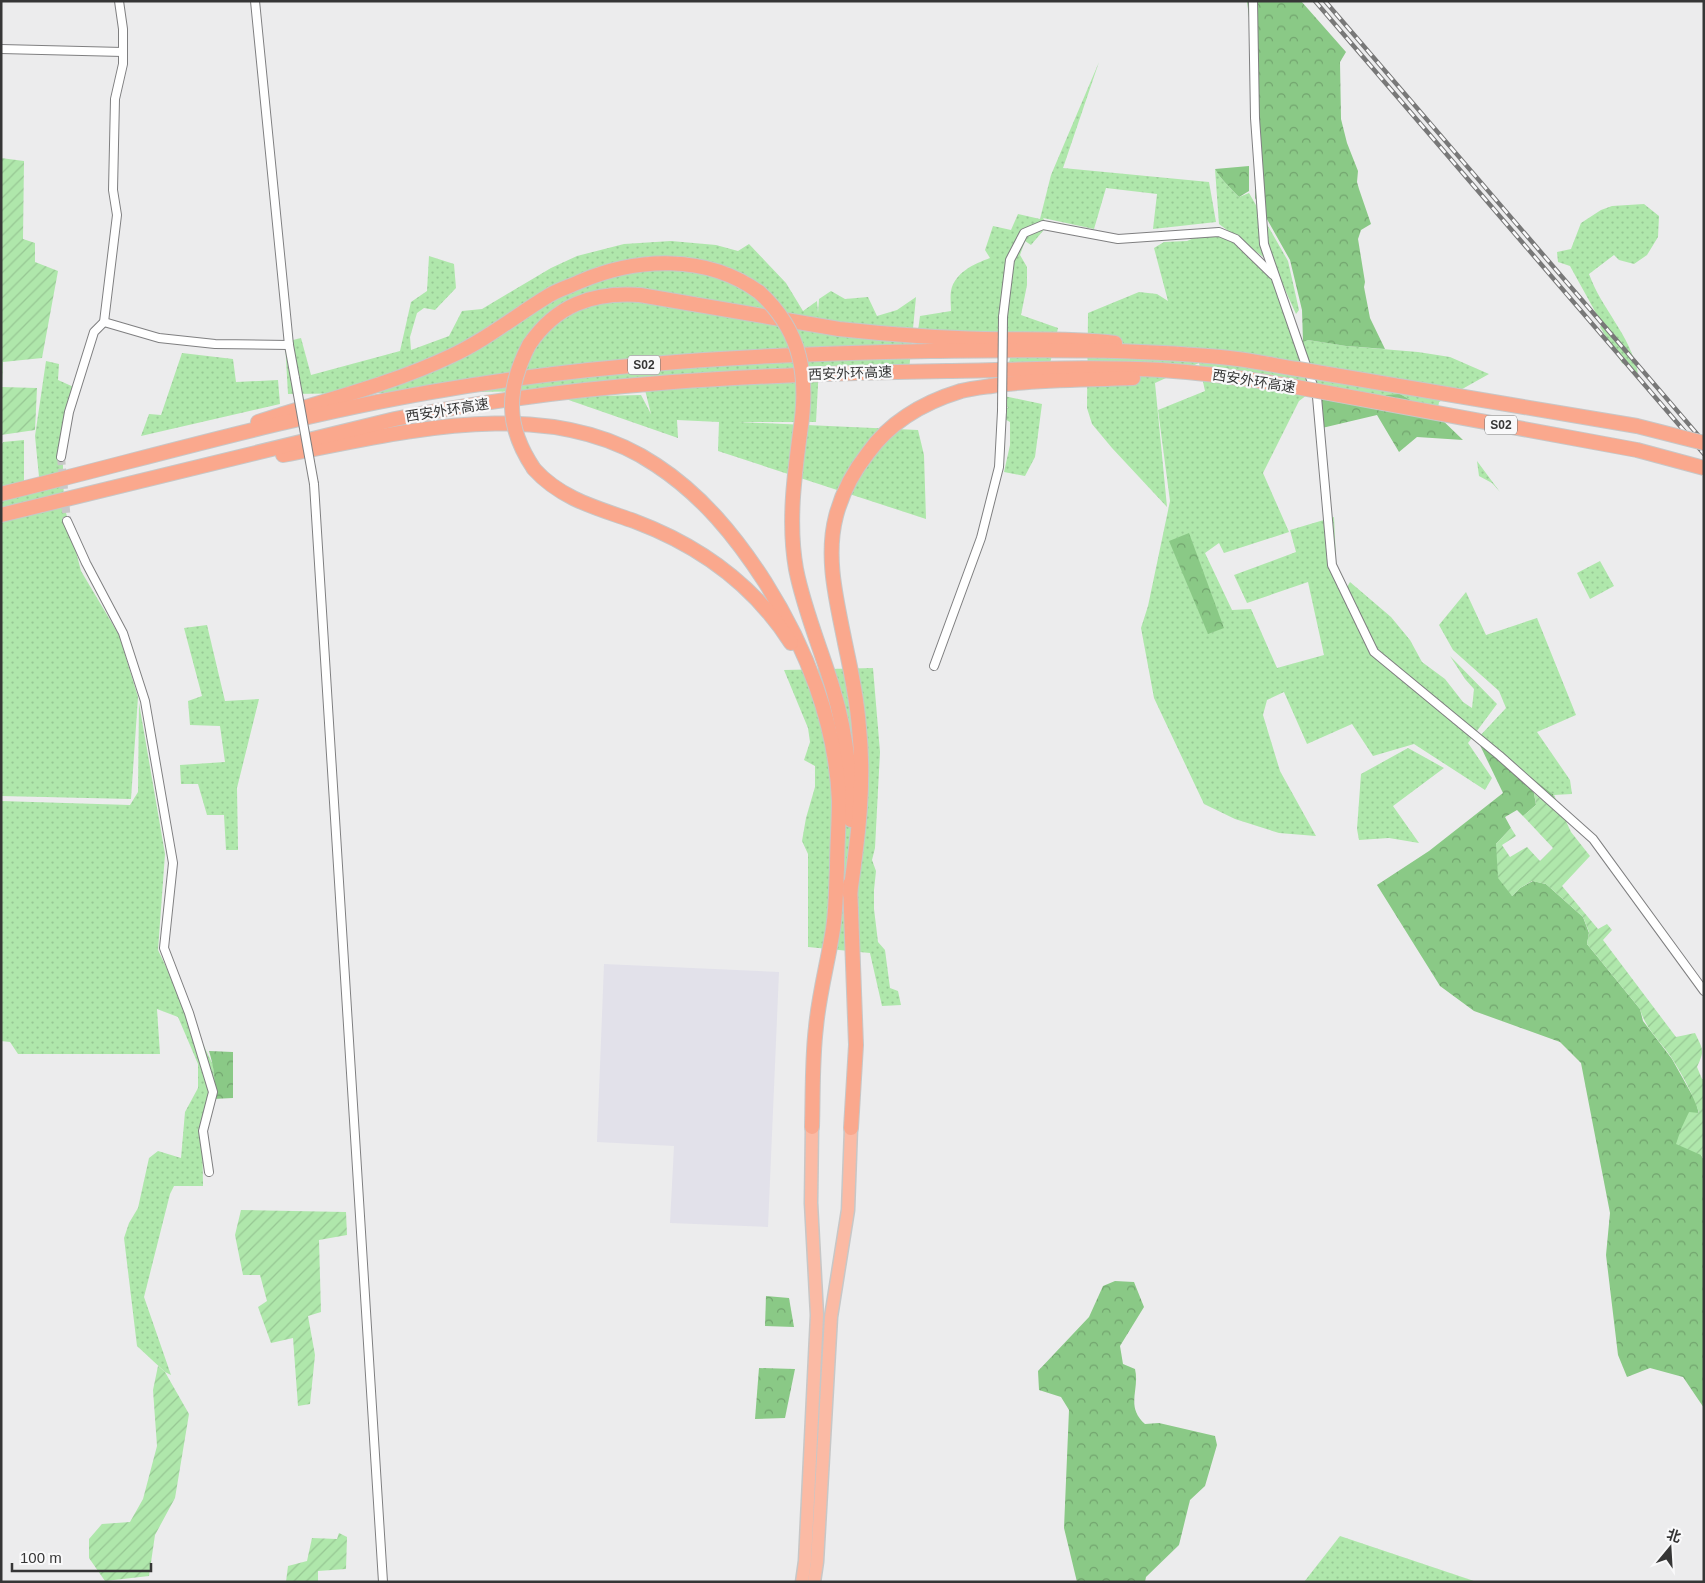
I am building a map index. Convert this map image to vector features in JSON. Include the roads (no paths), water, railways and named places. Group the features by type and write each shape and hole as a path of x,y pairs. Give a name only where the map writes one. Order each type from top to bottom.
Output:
{"highway":[{"path":"147,458 408,374 468,348 560,289 636,265 688,264 706,267 732,276 759,292 774,307 783,320 799,353 804,397 792,499 794,551 800,587 833,688 843,728 851,798 850,894 856,1045 848,1210 831,1317 817,1562 814,1582"},
{"path":"818,694 790,641 750,592 728,573 679,541 575,499 549,483 534,469 518,440 512,410 512,398 515,376 529,345 545,324 567,308 594,298 624,294 872,333 940,338 1109,342 1225,357"},
{"name":"西安外环高速","path":"1,494 340,411 430,392 497,382 654,364 821,353 1010,350 1140,352 1225,357 1637,426 1704,443"},
{"name":"西安外环高速","path":"1,515 115,486 437,411 599,389 754,376 878,372 1117,369 1236,376 1637,450 1704,468"},
{"path":"850,894 860,811 862,763 857,706 833,579 832,549 834,526 840,502 853,475 870,449 892,427 919,408 948,395 978,387 1059,380 1236,376"},
{"path":"115,486 392,435 464,425 506,423 558,428 602,438 636,453 655,464 687,488 716,517 754,566 778,603 801,648 818,694 836,764 839,803 835,913 816,1028 811,1203 817,1315 805,1560 802,1582"}],"street":[{"path":"61,457 69,412 91,341 94,332 104,322 117,215 113,190 115,99 123,52 120,1"},
{"path":"255,1 289,346 314,484 383,1582"},
{"path":"1253,1 1255,118 1264,244 1317,397 1332,565 1374,652 1500,756 1593,839 1704,991"},
{"path":"1,49 123,52"},
{"path":"934,666 981,538 1000,467 1003,317 1010,260 1024,233 1043,225 1118,238 1218,232 1236,239 1275,276"},
{"path":"104,322 160,338 215,344 289,346"},
{"path":"67,520 86,564 123,633 145,701 173,863 164,948 189,1013 213,1092 203,1131 209,1172"}],"tunnel":[{"path":"61,457 67,521"}],"railway":[{"path":"1315,1 1704,454"},
{"path":"1325,1 1704,442"}]}
